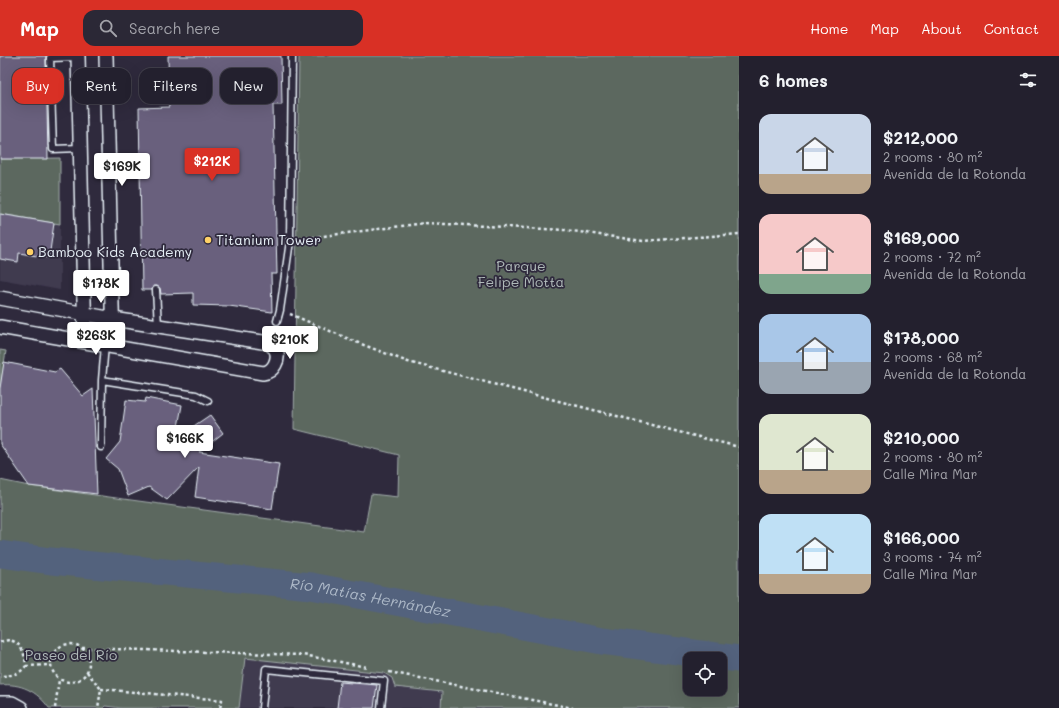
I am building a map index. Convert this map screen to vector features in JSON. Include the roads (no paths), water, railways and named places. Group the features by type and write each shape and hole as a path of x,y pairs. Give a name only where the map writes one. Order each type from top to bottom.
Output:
{"street":[{"path":"78,56 85,341"},
{"path":"106,56 113,319 109,346"},
{"path":"0,298 113,319 269,343 276,350 277,360 273,369 266,373 85,341 0,328"},
{"path":"0,703 12,703 21,708"}],"lane":[{"path":"78,56 50,58 53,149 80,148"},
{"path":"277,321 290,241 292,56"},
{"path":"156,290 158,326"},
{"path":"101,447 102,380 109,346"},
{"path":"102,380 196,395 208,400"},
{"path":"262,708 266,669 384,681 381,708"}],"waterway":[{"name":"Río Matías Hernández","path":"0,554 51,561 311,586 602,641 739,659"}],"place":[{"name":"Titanium Tower","path":"208,240"},
{"name":"Bamboo Kids Academy","path":"30,252"}],"park label":[{"name":"Parque Felipe Motta","path":"521,274"},
{"name":"Paseo del Río","path":"71,655"}]}
